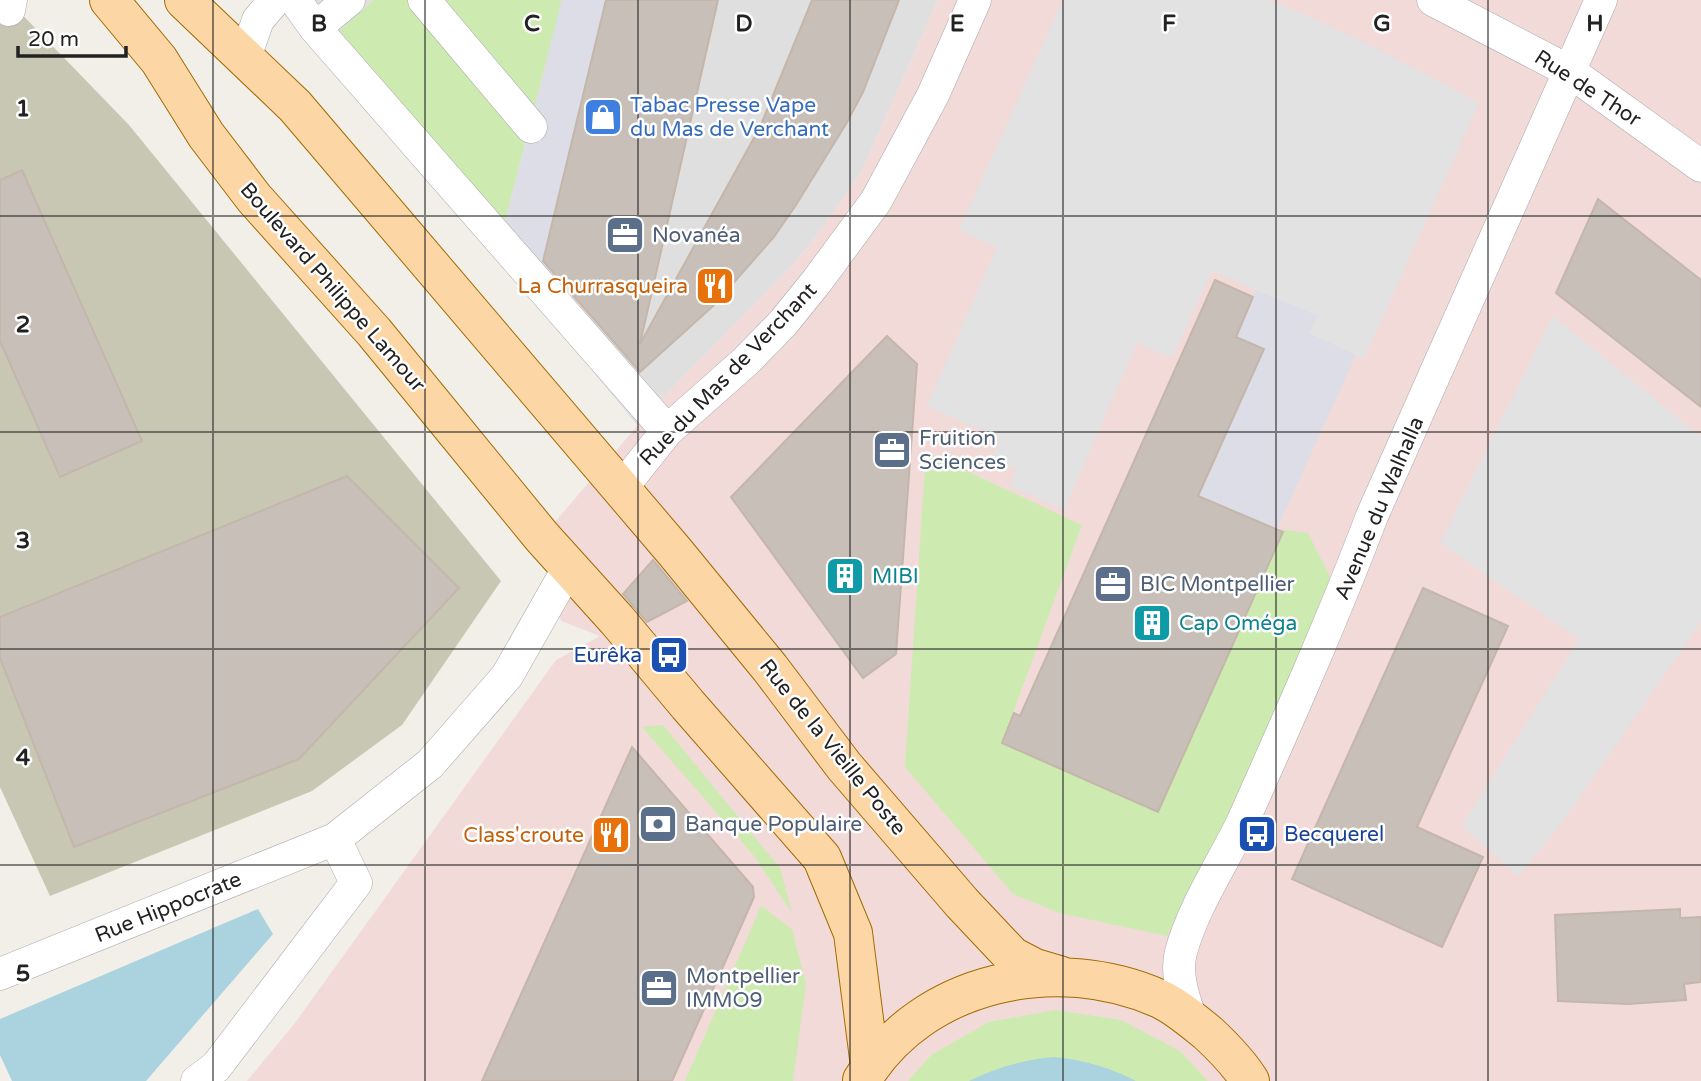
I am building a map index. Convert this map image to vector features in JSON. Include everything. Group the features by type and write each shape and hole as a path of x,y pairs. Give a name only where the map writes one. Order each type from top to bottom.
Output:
{"main road":[{"name":"Boulevard Philippe Lamour","path":"109,0 159,60 206,135 254,198 374,331 569,567"},
{"path":"184,0 295,106 625,493"},
{"name":"Rue de la Vieille Poste","path":"625,493 770,668 844,766 962,903 1012,956 1035,968 1062,976"},
{"path":"569,567 822,858 853,933 866,1073"},
{"path":"866,1073 901,1034 946,1003 976,989 1019,979 1062,976 1096,979 1162,1000 1191,1019 1222,1045 1253,1080"}],"street":[{"path":"244,60 258,20 275,0"},
{"path":"295,0 316,29 667,431"},
{"path":"316,29 349,0"},
{"path":"424,0 531,127"},
{"name":"Rue du Mas de Verchant","path":"625,493 628,480 667,431 746,361 783,323 876,201 933,95 975,0"},
{"name":"Rue de Thor","path":"1433,0 1569,71 1701,166"},
{"name":"Avenue du Walhalla","path":"1191,1019 1183,996 1180,967 1180,954 1188,931 1241,824 1341,598 1372,516 1601,0"},
{"path":"197,1081 216,1067 356,883 335,839 430,764 507,676 569,567"},
{"name":"Rue Hippocrate","path":"0,974 335,839"}],"shaded area":[{"path":"0,0 8,0 129,125 501,581 402,725 312,791 50,896 0,787"},
{"path":"271,0 938,0 862,171 821,230 794,264 638,426 459,209"},
{"path":"562,0 606,0 542,267 502,243"},
{"path":"938,0 1701,0 1701,1081 247,1081 295,1023 556,660 600,636 561,621 542,537 656,404 794,264 821,230 862,171"},
{"path":"1063,0 1268,0 1307,15 1384,52 1479,103 1364,359 1309,333 1317,316 1212,271 1172,358 1137,343 1064,510 1009,486 1016,469 992,458 1000,439 927,406 997,247 959,230"},
{"path":"1256,290 1318,316 1309,333 1356,355 1277,529 1246,516 1240,529 1193,508 1264,350 1236,337"},
{"path":"1553,316 1701,434 1701,622 1564,820 1518,877 1462,825 1579,639 1440,543"}],"green space":[{"path":"374,0 562,0 501,235 335,35"},
{"path":"926,452 1082,525 1002,743 1158,812 1283,533 1277,529 1308,533 1341,598 1167,936 1059,913 1013,894 905,767"},
{"path":"663,725 780,868 792,913 754,856 642,727"},
{"path":"761,906 792,929 806,984 793,1081 685,1081"},
{"path":"1055,1010 1121,1020 1180,1051 1208,1081 908,1081 931,1055 989,1022"}],"water":[{"path":"258,909 273,934 146,1081 12,1081 0,1055 0,1019"},
{"path":"1054,1057 1096,1065 1136,1081 969,1081 1010,1065"}],"building":[{"path":"606,0 718,0 640,344 760,127 812,0 899,0 863,92 846,124 774,237 713,306 640,372 543,261"},
{"path":"22,170 142,441 60,477 0,341 0,180"},
{"path":"1598,199 1701,280 1701,407 1556,293"},
{"name":"Cap Oméga","path":"1215,280 1253,297 1236,337 1264,349 1198,496 1283,532 1158,812 1002,743 1014,713 1020,716"},
{"name":"MIBI","path":"887,336 917,364 896,654 863,678 731,497"},
{"path":"347,476 459,588 299,759 74,847 0,658 0,617"},
{"path":"653,560 687,601 647,622 623,594"},
{"path":"1423,588 1508,626 1417,827 1483,857 1442,947 1292,879"},
{"path":"632,747 753,887 754,897 672,1081 482,1081"},
{"path":"1680,909 1680,918 1701,917 1701,982 1684,984 1686,1000 1628,1004 1558,1001 1555,915"}],"place":[{"name":"Tabac Presse Vape du Mas de Verchant","path":"603,117"},
{"name":"Novanéa","path":"625,235"},
{"name":"La Churrasqueira","path":"715,286"},
{"name":"Fruition Sciences","path":"892,450"},
{"name":"MIBI","path":"845,576"},
{"name":"BIC Montpellier","path":"1113,584"},
{"name":"Cap Oméga","path":"1152,623"},
{"name":"Eurêka","path":"669,655"},
{"name":"Banque Populaire","path":"658,824"},
{"name":"Becquerel","path":"1257,834"},
{"name":"Class'croute","path":"611,835"},
{"name":"Montpellier IMMO9","path":"659,988"}]}
